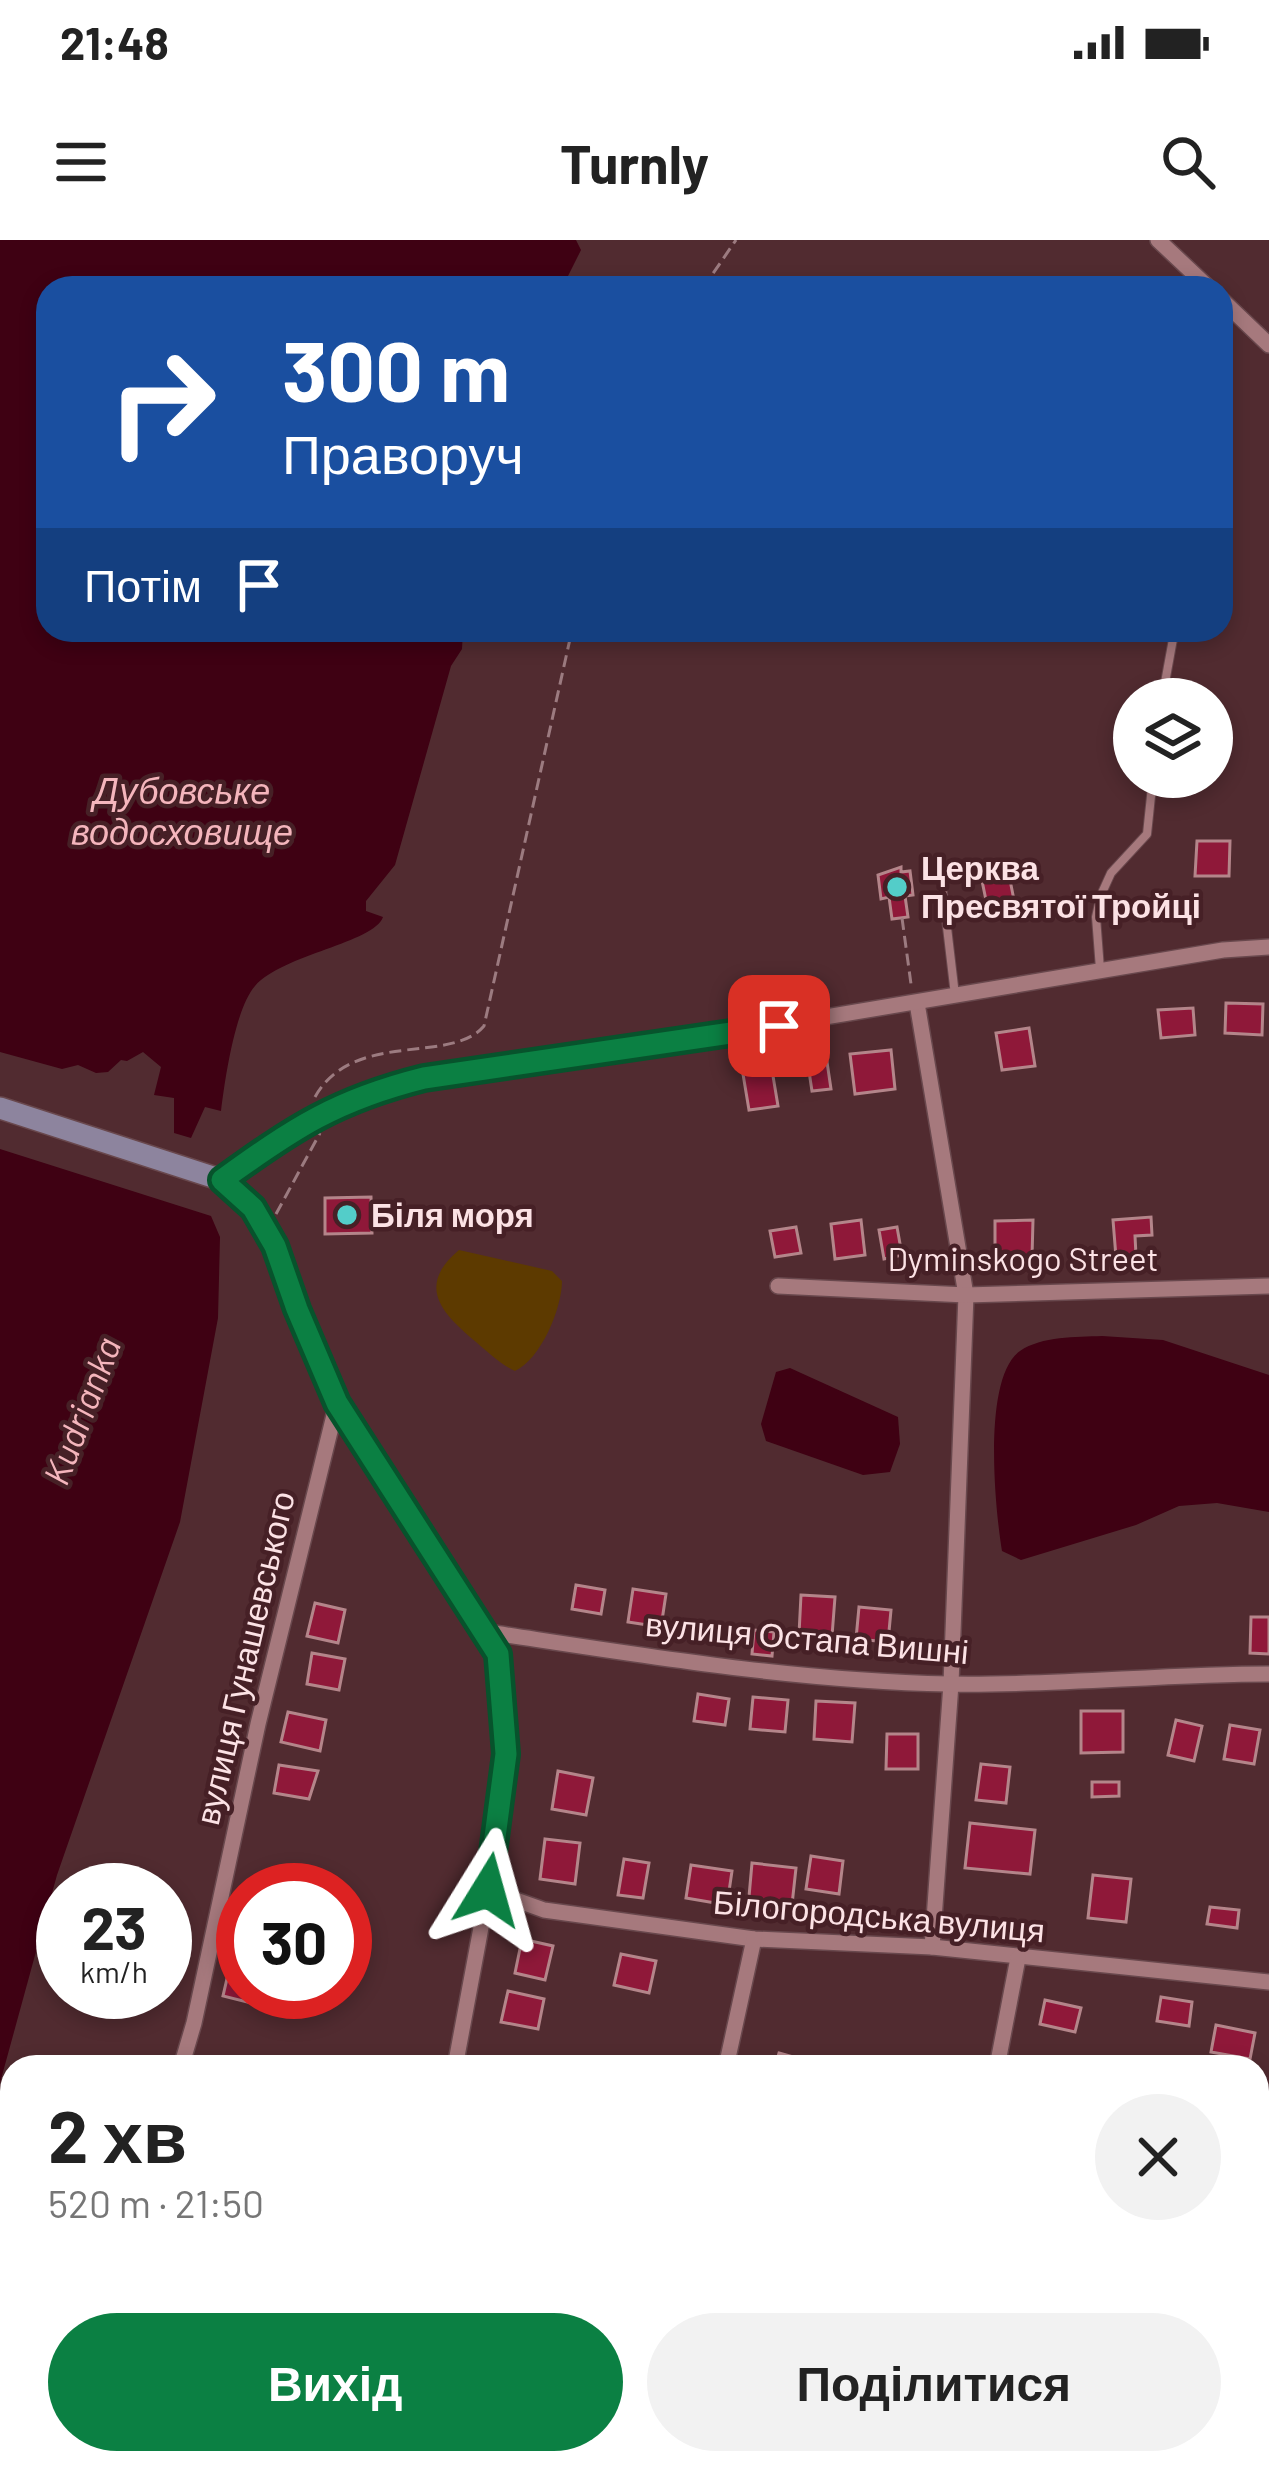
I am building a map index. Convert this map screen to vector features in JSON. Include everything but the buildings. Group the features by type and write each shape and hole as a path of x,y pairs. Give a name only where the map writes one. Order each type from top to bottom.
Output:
{"street":[{"path":"1158,240 1196,276"},
{"path":"1233,310 1269,345"},
{"path":"222,1180 299,1124 375,1090 424,1078 915,1004 1223,950 1269,947"},
{"path":"915,1004 966,1294 951,1684 932,1947"},
{"path":"0,1108 222,1180 253,1208 275,1246 337,1403 498,1654 506,1754 488,1890 456,2055"},
{"name":"Dyminskogo Street","path":"778,1286 966,1294 1269,1286"},
{"name":"вулиця Гунашевського","path":"185,2055 258,1724 337,1403"},
{"name":"вулиця Остапа Вишні","path":"487,1632 749,1670 951,1684 1269,1674"},
{"name":"Білогородська вулиця","path":"488,1890 544,1910 754,1939 932,1947 1269,1982"},
{"path":"729,2055 754,1939"},
{"path":"1000,2055 1018,1958"}],"lane":[{"path":"1166,678 1173,642"},
{"path":"1100,970 1096,917 1101,895 1111,873 1147,834 1151,798"},
{"path":"942,885 956,996"}],"path":[{"path":"711,276 736,240"},
{"path":"299,1124 320,1088 340,1070 393,1051 466,1041 484,1026 569,642"},
{"path":"902,918 915,1004"},
{"path":"275,1246 276,1213 292,1178 342,1105"}],"shaded area":[{"path":"459,1250 552,1271 562,1281 548,1332 533,1356 515,1371 464,1332 439,1299 438,1276"}],"water":[{"name":"Дубовське водосховище","path":"0,240 576,240 581,250 568,276 36,276 36,642 462,642 451,666 395,865 366,901 366,911 383,917 363,934 286,965 255,986 237,1027 221,1111 205,1107 191,1138 174,1133 174,1098 154,1095 161,1067 143,1052 121,1060 108,1072 96,1073 78,1065 62,1069 0,1052"},
{"name":"Kudrianka","path":"0,1149 211,1216 220,1237 218,1318 180,1522 61,1863 36,1863 36,1952 8,2055 0,2055"},
{"path":"1102,1336 1163,1340 1269,1375 1269,1512 1217,1503 1179,1506 1136,1525 1021,1560 1002,1551 994,1445 1000,1388 1008,1366 1020,1351 1038,1342"},
{"path":"790,1368 898,1417 900,1444 890,1472 863,1475 766,1441 761,1424 776,1372"}],"place":[{"name":"Церква Пресвятої Тройці","path":"897,887"},
{"name":"Біля моря","path":"347,1215"}],"route":[{"path":"488,1890 506,1754 498,1654 337,1403 275,1246 253,1208 222,1180 299,1124 375,1090 424,1078 779,1026"}]}
